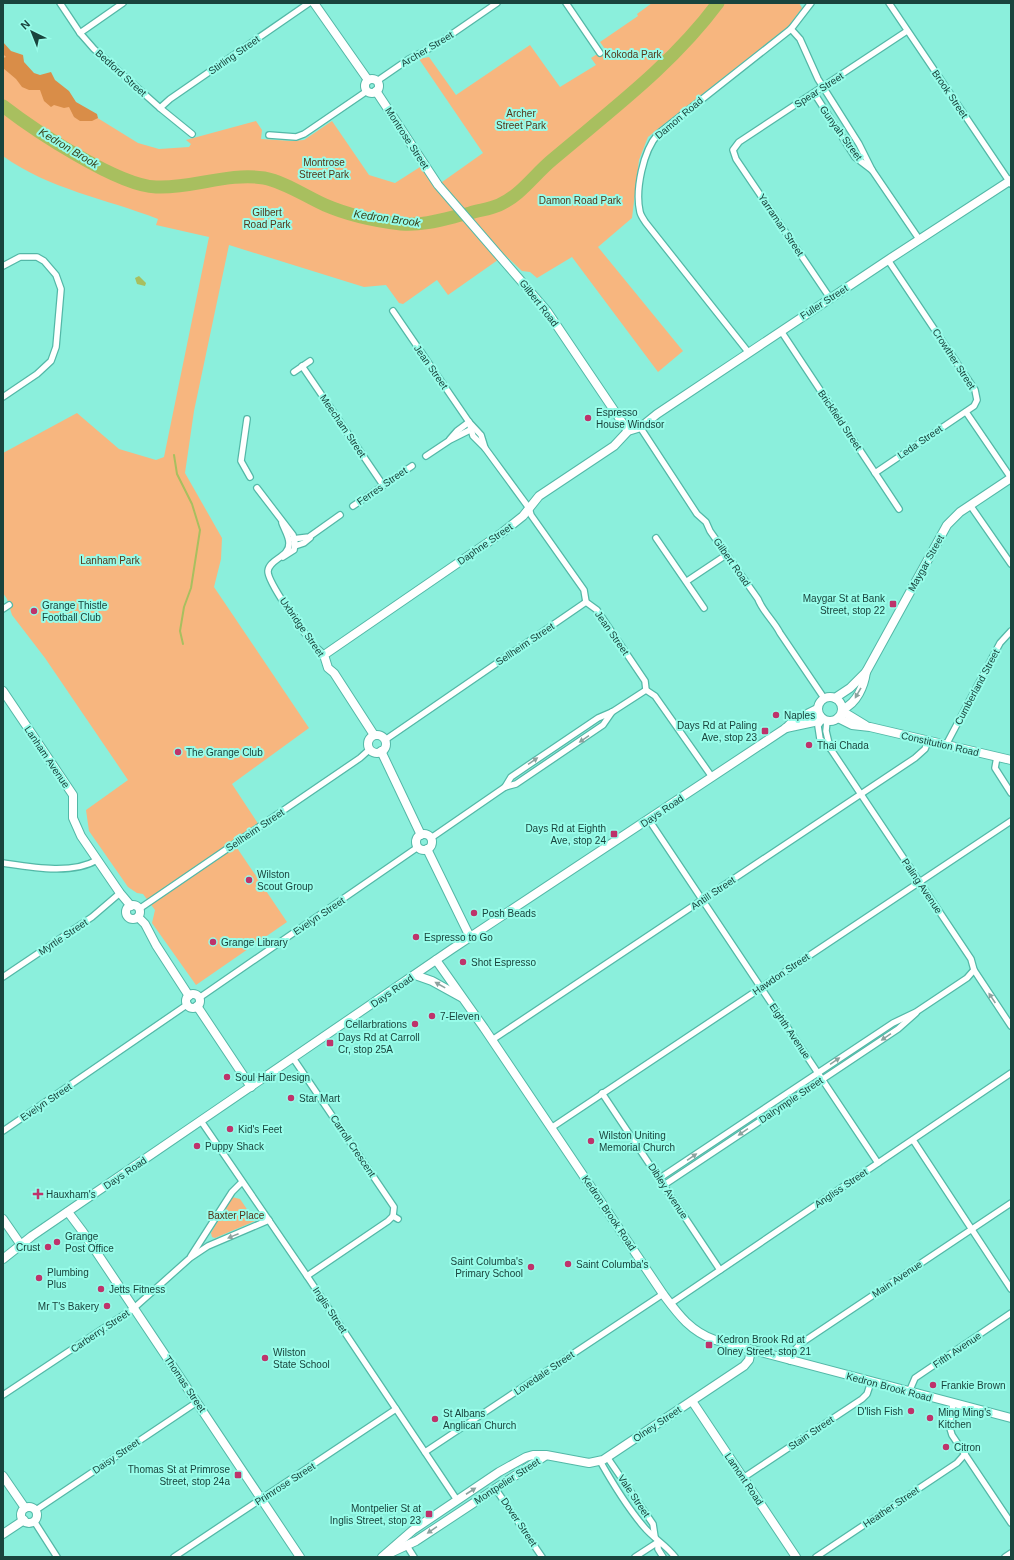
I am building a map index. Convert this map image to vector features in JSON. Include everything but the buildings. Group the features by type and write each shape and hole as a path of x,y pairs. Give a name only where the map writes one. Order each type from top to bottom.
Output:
{"street":[{"name":"Bedford Street","path":"60,3 94,49 160,108 192,134"},
{"path":"80,32 123,3"},
{"name":"Stirling Street","path":"160,108 170,99 309,3"},
{"path":"314,3 368,80"},
{"name":"Archer Street","path":"377,81 409,59 436,45 497,3"},
{"path":"566,3 600,53"},
{"name":"Damon Road","path":"748,353 646,223 640,213 642,167 647,149 658,134 791,29 811,3"},
{"name":"Brook Street","path":"889,3 1010,182"},
{"name":"Gunyah Street","path":"791,29 800,39 823,87 859,144 872,170 919,239"},
{"name":"Spear Street","path":"732,151 739,142 907,31"},
{"path":"367,91 373,93 378,87 377,81 372,79 368,80"},
{"path":"367,91 365,85 368,80"},
{"path":"269,135 300,136 367,91"},
{"name":"Montrose Street","path":"376,91 438,185"},
{"name":"Gunyah Street","path":"814,93 856,157 872,170"},
{"name":"Yarraman Street","path":"732,151 830,298"},
{"name":"Fuller Street","path":"640,427 919,239 1010,182"},
{"name":"Gilbert Road","path":"438,185 547,311 628,431"},
{"path":"3,266 20,257 37,257 44,261 56,275 61,289 56,347 51,361 37,374 3,396"},
{"name":"Crowther Street","path":"888,260 975,390 977,400 974,406 966,412"},
{"name":"Jean Street","path":"393,311 469,422 477,440 485,448 529,508 531,515 584,590 586,602 597,610 645,681 646,690 655,696 712,777"},
{"name":"Brickfield Street","path":"781,331 899,509"},
{"path":"294,372 310,361"},
{"name":"Meecham Street","path":"302,366 383,485"},
{"path":"966,412 1011,478"},
{"name":"Leda Street","path":"875,473 966,412"},
{"path":"247,419 241,461 250,477"},
{"path":"450,440 457,431 469,422"},
{"name":"Gilbert Road","path":"640,427 697,514 706,522 726,554 758,599 762,608 774,622 824,698"},
{"name":"Daphne Street","path":"324,655 498,535 515,522 539,496 614,446 628,431 640,427"},
{"path":"426,456 472,428"},
{"name":"Ferres Street","path":"353,506 412,466"},
{"name":"Maygar Street","path":"835,698 850,688 866,672 947,525 955,515 1011,478"},
{"path":"257,488 282,522 295,543"},
{"path":"970,505 1011,564"},
{"path":"295,543 307,538 340,515"},
{"path":"282,522 288,538 295,543"},
{"name":"Uxbridge Street","path":"279,559 289,547 288,538"},
{"path":"656,538 687,581 704,608"},
{"name":"Uxbridge Street","path":"295,543 292,552 279,559 269,567 268,576 287,609 314,646 324,655 328,668 334,673 374,735"},
{"path":"687,581 726,554"},
{"name":"Sellheim Street","path":"385,740 586,602"},
{"path":"3,609 9,605"},
{"name":"Cumberland Street","path":"946,745 1000,643 1011,631"},
{"name":"Maygar Street","path":"841,713 854,700 865,681 866,672"},
{"path":"431,838 504,787 511,777 598,718 612,712 646,690"},
{"name":"Lanham Avenue","path":"3,691 70,789 74,800 74,818 76,827 120,894 136,910 156,946 189,996"},
{"path":"824,698 835,698 840,702 841,713 824,719 818,709 819,702 824,698"},
{"name":"Days Road","path":"3,1259 68,1212 470,937 649,820 786,728 793,721 818,709"},
{"path":"504,787 516,784 603,725 612,712"},
{"name":"Constitution Road","path":"841,713 870,727 1011,760"},
{"name":"Days Road","path":"786,728 824,719"},
{"name":"Paling Avenue","path":"824,719 830,748"},
{"name":"Paling Avenue","path":"824,719 818,726 819,735 822,742 830,748 971,959 974,970 1011,1026"},
{"path":"374,735 380,736 385,740 385,746 381,751 375,752 370,749 368,741 374,735"},
{"name":"Antill Street","path":"492,1040 919,755 925,749 928,741"},
{"name":"Sellheim Street","path":"136,910 360,758 370,749"},
{"path":"381,751 422,835"},
{"path":"997,757 995,768 1011,793"},
{"name":"Eighth Avenue","path":"649,820 878,1163"},
{"name":"Hawdon Street","path":"551,1128 1011,821"},
{"path":"427,834 431,838 432,844 427,849 422,849 418,846 417,840 422,835 427,834"},
{"name":"Evelyn Street","path":"199,998 418,846"},
{"path":"427,849 470,937"},
{"path":"3,863 77,868 97,860"},
{"name":"Myrtle Street","path":"3,977 92,917 120,894"},
{"name":"Kedron Brook Road","path":"436,960 464,998 663,1294 686,1324 715,1340 953,1404 1011,1418"},
{"name":"Dalrymple Street","path":"660,1178 893,1023 916,1012 967,978 974,970"},
{"path":"415,975 432,981 464,998"},
{"path":"195,994 199,998 200,1003 197,1006 192,1007 188,1004 187,1000 189,996 195,994"},
{"name":"Evelyn Street","path":"3,1131 188,1004"},
{"path":"197,1006 251,1086"},
{"name":"Dalrymple Street","path":"664,1185 823,1080 903,1025 916,1012"},
{"name":"Carroll Crescent","path":"293,1058 392,1203 394,1210 392,1216"},
{"name":"Angliss Street","path":"670,1304 1011,1073"},
{"name":"Dibley Avenue","path":"602,1093 720,1270"},
{"name":"Inglis Street","path":"202,1121 242,1182 308,1276 457,1500"},
{"path":"913,1140 1011,1289"},
{"name":"Carberry Street","path":"190,1258 233,1190 242,1182"},
{"name":"Main Avenue","path":"790,1361 794,1351 800,1344 1011,1203"},
{"name":"Thomas Street","path":"68,1212 300,1557"},
{"path":"308,1276 392,1216 398,1219"},
{"path":"3,1219 21,1245"},
{"name":"Carberry Street","path":"3,1395 134,1308 190,1258 214,1244 269,1220"},
{"path":"206,1234 214,1244"},
{"name":"Lovedale Street","path":"425,1452 663,1294"},
{"name":"Fifth Avenue","path":"909,1392 915,1378 1011,1313"},
{"name":"Olney Street","path":"604,1459 744,1366 749,1360 752,1350"},
{"name":"Stain Street","path":"743,1478 862,1399 867,1394 871,1382"},
{"name":"Lamont Road","path":"692,1401 796,1557"},
{"name":"Daisy Street","path":"36,1510 197,1402"},
{"path":"953,1404 949,1420 950,1430 1011,1523"},
{"name":"Primrose Street","path":"174,1557 262,1500 396,1409"},
{"name":"Heather Street","path":"816,1557 957,1463 965,1454"},
{"name":"Montpelier Street","path":"383,1556 410,1532 522,1459 531,1455 546,1455"},
{"path":"546,1455 589,1463 604,1459"},
{"name":"Montpelier Street","path":"383,1556 407,1546 546,1455"},
{"name":"Vale Street","path":"604,1459 653,1524 658,1549 663,1557"},
{"name":"Vale Street","path":"604,1459 642,1525 656,1540 666,1546 675,1557"},
{"path":"3,1476 24,1508"},
{"name":"Dover Street","path":"495,1488 542,1557"},
{"path":"30,1507 36,1510 37,1516 34,1521 30,1523 24,1520 21,1513 24,1508 30,1507"},
{"path":"3,1534 24,1520"},
{"path":"34,1521 57,1557"},
{"path":"635,1557 656,1540"},
{"path":"407,1546 414,1557"},
{"path":"1005,1557 1011,1553"}],"green space":[{"path":"652,3 799,3 802,8 788,27 648,137 639,160 632,218 598,247 683,351 658,372 572,257 537,278 530,272 522,271 505,255 448,295 437,280 403,304 399,303 386,285 364,287 229,245 194,411 185,473 222,538 221,559 214,587 309,728 232,784 259,825 233,842 287,922 196,985 152,923 155,910 143,894 137,893 128,887 89,831 86,810 128,780 45,658 12,615 7,599 3,593 3,453 77,413 119,449 156,460 164,457 209,237 156,225 158,219 58,185 20,167 3,156 3,46 28,75 138,143 159,149 189,147 191,144 186,140 256,121 262,130 261,139 292,141 304,140 332,121 369,175 395,183 420,167 435,187 483,153 419,59 429,57 456,95 530,45 560,87 596,65 591,58 605,49 600,42 638,16 637,14"},
{"name":"Baxter Place","path":"232,1197 240,1199 255,1221 215,1238 212,1237 211,1233"}],"shaded area":[{"path":"3,42 11,51 23,55 24,62 34,73 40,75 51,72 55,80 69,91 76,102 97,114 98,118 92,121 80,121 74,117 69,107 64,108 54,105 51,107 44,101 40,90 29,90 22,87 16,79 3,68 3,58 6,57 3,54"},
{"path":"139,276 146,283 145,286 137,284 135,278"}],"waterway":[{"name":"Kedron Brook","path":"3,106 35,129 77,155 120,177 140,184 156,187 170,187 237,177 264,178 280,183 334,209 353,215 401,224 427,223 492,208 514,196 545,166 661,67 681,47 718,3"},
{"path":"174,455 177,474 192,504 200,530 191,588 184,607 180,631 183,644"}],"place":[{"name":"Espresso House Windsor","path":"588,418"},
{"name":"Maygar St at Bank Street, stop 22","path":"893,604"},
{"name":"Grange Thistle Football Club","path":"34,611"},
{"name":"Naples","path":"776,715"},
{"name":"Days Rd at Paling Ave, stop 23","path":"765,731"},
{"name":"Thai Chada","path":"809,745"},
{"name":"The Grange Club","path":"178,752"},
{"name":"Days Rd at Eighth Ave, stop 24","path":"614,834"},
{"name":"Wilston Scout Group","path":"249,880"},
{"name":"Posh Beads","path":"474,913"},
{"name":"Espresso to Go","path":"416,937"},
{"name":"Grange Library","path":"213,942"},
{"name":"Shot Espresso","path":"463,962"},
{"name":"7-Eleven","path":"432,1016"},
{"name":"Cellarbrations","path":"415,1024"},
{"name":"Days Rd at Carroll Cr, stop 25A","path":"330,1043"},
{"name":"Soul Hair Design","path":"227,1077"},
{"name":"Star Mart","path":"291,1098"},
{"name":"Kid's Feet","path":"230,1129"},
{"name":"Wilston Uniting Memorial Church","path":"591,1141"},
{"name":"Puppy Shack","path":"197,1146"},
{"name":"Hauxham's","path":"38,1194"},
{"name":"Grange Post Office","path":"57,1242"},
{"name":"Crust","path":"48,1247"},
{"name":"Saint Columba's","path":"568,1264"},
{"name":"Saint Columba's Primary School","path":"531,1267"},
{"name":"Plumbing Plus","path":"39,1278"},
{"name":"Jetts Fitness","path":"101,1289"},
{"name":"Mr T's Bakery","path":"107,1306"},
{"name":"Kedron Brook Rd at Olney Street, stop 21","path":"709,1345"},
{"name":"Wilston State School","path":"265,1358"},
{"name":"Frankie Brown","path":"933,1385"},
{"name":"D'lish Fish","path":"911,1411"},
{"name":"Ming Ming's Kitchen","path":"930,1418"},
{"name":"St Albans Anglican Church","path":"435,1419"},
{"name":"Citron","path":"946,1447"},
{"name":"Thomas St at Primrose Street, stop 24a","path":"238,1475"},
{"name":"Montpelier St at Inglis Street, stop 23","path":"429,1514"}],"park label":[{"name":"Kokoda Park","path":"633,54"},
{"name":"Archer Street Park","path":"521,118"},
{"name":"Montrose Street Park","path":"324,168"},
{"name":"Damon Road Park","path":"580,200"},
{"name":"Gilbert Road Park","path":"267,218"},
{"name":"Lanham Park","path":"110,560"}]}
